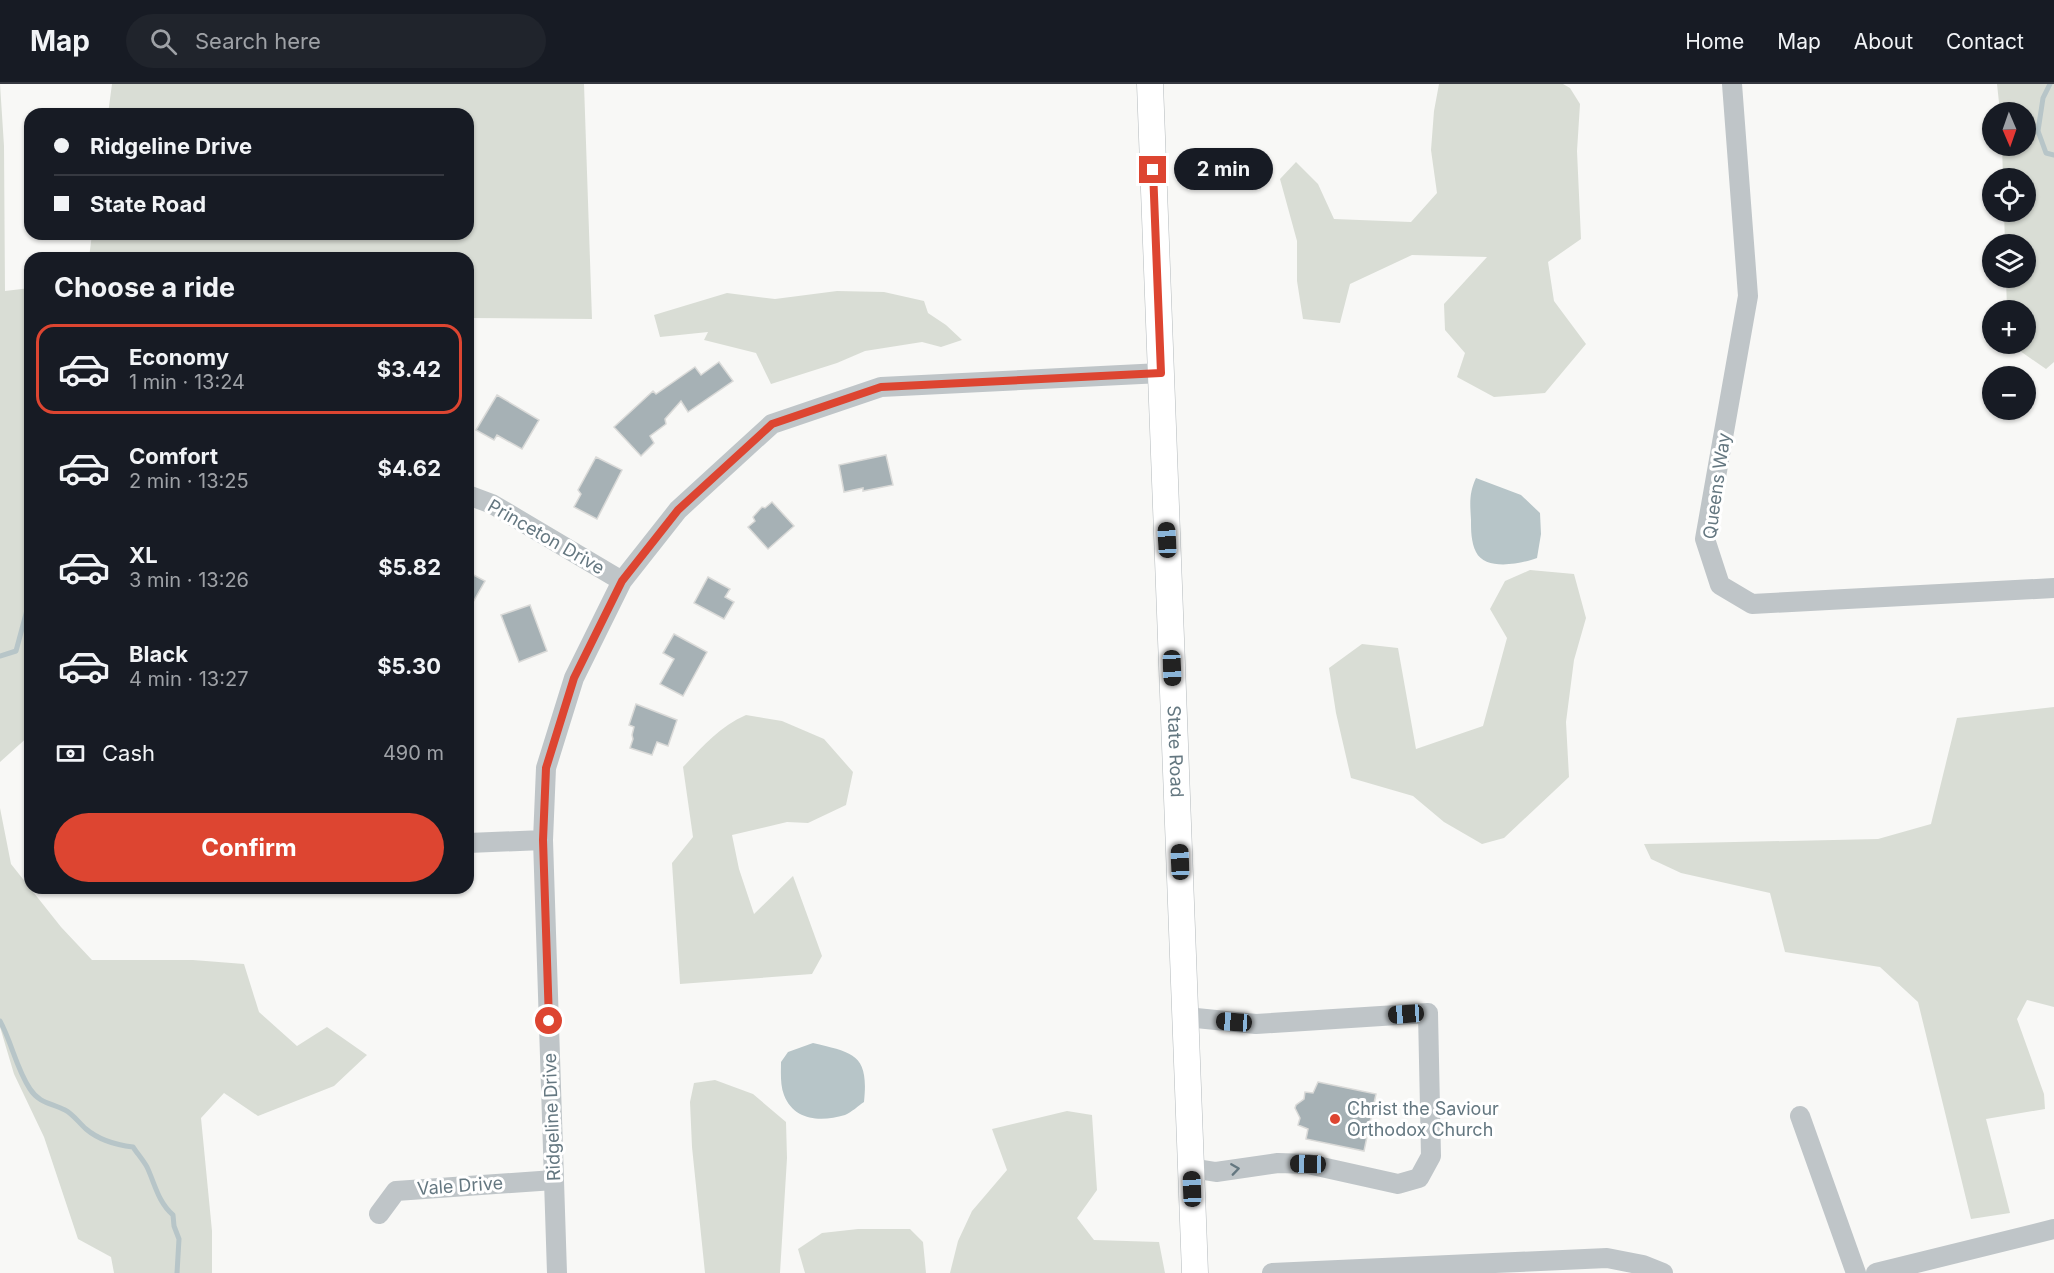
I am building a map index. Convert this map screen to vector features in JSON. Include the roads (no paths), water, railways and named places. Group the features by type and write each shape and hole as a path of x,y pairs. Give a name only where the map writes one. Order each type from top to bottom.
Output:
{"main road":[{"name":"State Road","path":"1150,84 1195,1273"}],"street":[{"name":"Queens Way","path":"1732,84 1748,296 1705,539 1720,585 1752,604 2054,588"},
{"name":"Ridgeline Drive","path":"557,1273 543,840 546,768 574,678 622,581 678,510 772,424 881,387 1161,373"},
{"name":"Princeton Drive","path":"474,497 492,504 622,581"},
{"path":"474,843 543,840"},
{"path":"1186,1017 1256,1024 1428,1013 1431,1156 1419,1178 1398,1184 1308,1164 1278,1163 1216,1172 1191,1168"},
{"path":"1800,1116 1856,1273"},
{"name":"Vale Drive","path":"379,1214 396,1191 554,1180"},
{"path":"1876,1273 2054,1229"},
{"path":"1272,1273 1607,1258 1643,1265 1663,1273"}],"waterway":[{"path":"2050,84 2043,98 2038,131 2046,153 2054,155"},
{"path":"0,656 16,651 24,621"},
{"path":"0,1021 21,1073 34,1094 41,1100 68,1112 96,1136 133,1147 144,1162 160,1199 173,1215 179,1239 177,1273"}],"place":[{"name":"Christ the Saviour Orthodox Church","path":"1335,1119"}]}
